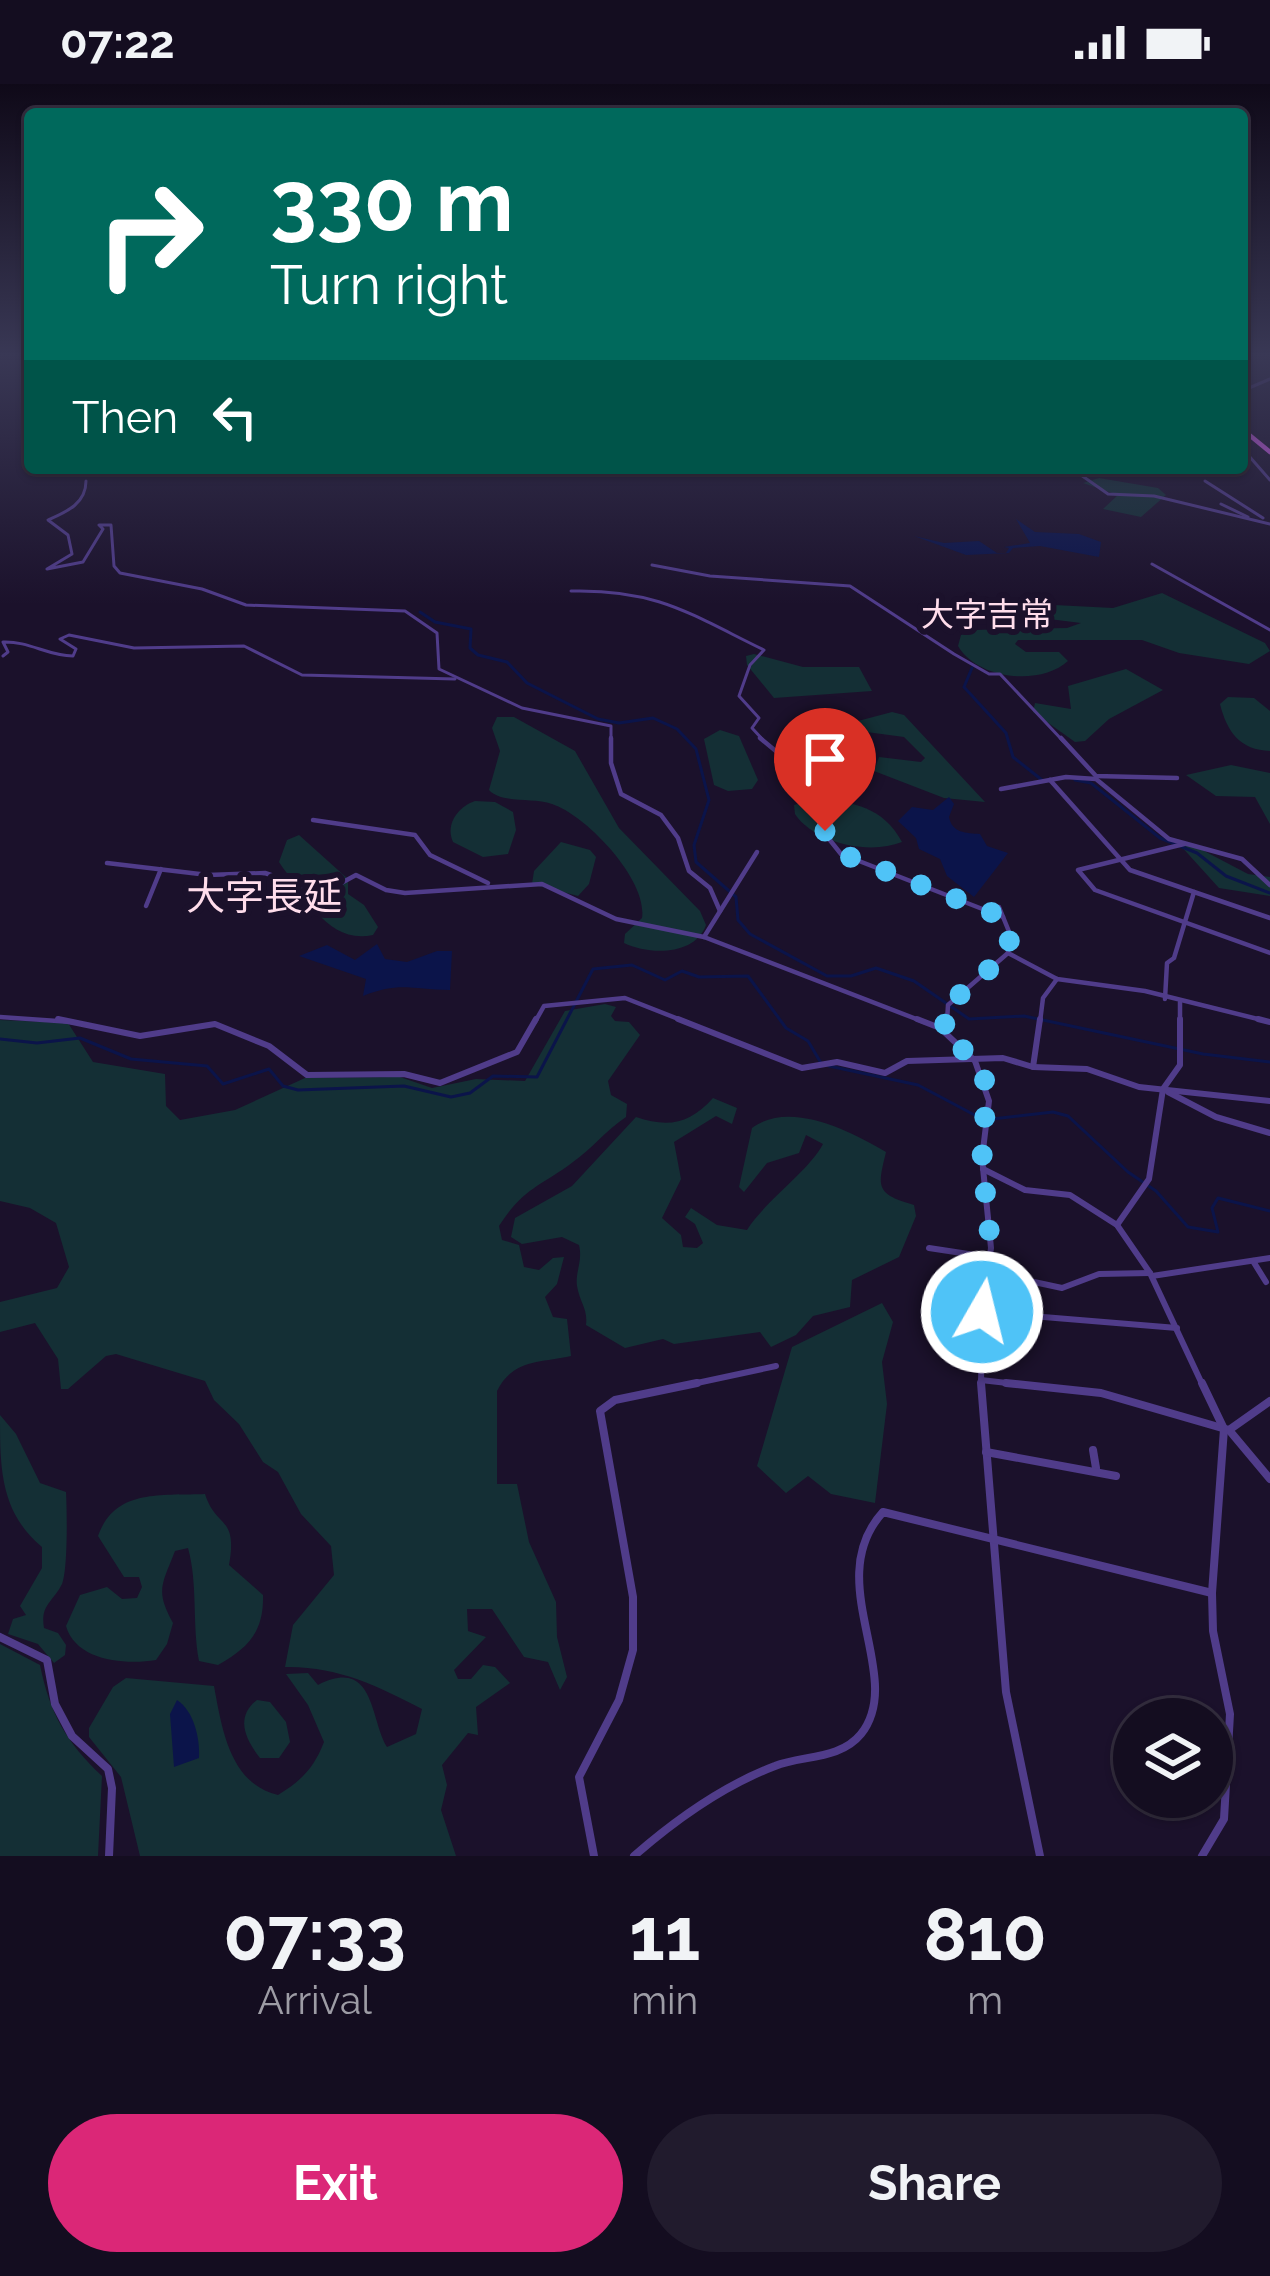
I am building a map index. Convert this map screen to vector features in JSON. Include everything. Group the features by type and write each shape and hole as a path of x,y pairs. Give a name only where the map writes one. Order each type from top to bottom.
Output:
{"street":[{"path":"1080,474 1108,494 1154,496 1257,518"},
{"path":"86,481 86,492 72,509 48,520 68,535 72,554 47,569 71,567 88,558 103,530 99,525 106,523 111,525 114,566 119,573 202,589 246,605 410,612 437,633 437,666 455,679 544,717 611,726 611,763 621,794 661,815 678,838 688,871 710,888 720,911"},
{"path":"1205,481 1257,518"},
{"path":"1222,504 1270,524"},
{"path":"1152,564 1270,630"},
{"path":"652,565 710,576 766,576 858,590 954,655 989,674 1000,674 1096,778 1169,839 1242,859 1270,885"},
{"path":"571,591 613,590 658,598 764,650 749,664 747,684 739,696 758,717 752,728 756,735 795,768 813,815 831,844 842,854 1003,917"},
{"path":"3,656 8,652 2,643 13,640 59,656 73,656 76,649 60,638 74,635 134,648 244,646 302,675 455,679"},
{"path":"1001,789 1050,780 1177,778"},
{"path":"1050,780 1130,870 1270,918"},
{"path":"313,820 415,835 430,855 493,885"},
{"path":"1184,844 1078,870 1095,890 1270,952"},
{"path":"704,937 757,852"},
{"path":"106,862 208,875 265,873 326,893 356,875 405,893 542,884 625,922 704,937 940,1028 975,1061 989,1101 983,1169 991,1258 982,1312 981,1380 992,1538 1006,1692 1040,1856"},
{"path":"146,906 161,868"},
{"path":"1165,999 1167,963 1174,958 1194,892"},
{"path":"940,1028 950,1020 948,1005 1008,953 1010,934 999,907"},
{"path":"1008,953 1057,979 1145,991 1270,1022"},
{"path":"1033,1067 1043,998 1057,979"},
{"path":"0,1017 53,1018 140,1036 215,1024 268,1046 307,1075 404,1074 440,1083 517,1052 544,1006 608,997 634,1000 802,1068 824,1065 885,1073 908,1061 1003,1058 1033,1067 1087,1069 1139,1087 1270,1101"},
{"path":"1117,1225 1149,1178 1163,1089 1180,1065 1180,1002"},
{"path":"1163,1089 1216,1118 1270,1133"},
{"path":"983,1169 1025,1190 1070,1195 1117,1225 1151,1274 1226,1430 1270,1480"},
{"path":"929,1248 991,1258"},
{"path":"990,1273 1062,1288 1099,1274 1198,1273 1270,1258"},
{"path":"1252,1260 1266,1282"},
{"path":"982,1312 1177,1328"},
{"path":"593,1856 579,1777 620,1700 633,1650 633,1597 600,1411 615,1400 776,1366"},
{"path":"981,1380 1101,1393 1226,1430 1270,1401"},
{"path":"1202,1856 1225,1819 1230,1714 1213,1631 1212,1593 1226,1430"},
{"path":"1093,1450 1096,1471"},
{"path":"986,1452 1116,1476"},
{"path":"634,1856 667,1827 776,1765 827,1756 861,1734 876,1690 856,1576 883,1512 1212,1593"},
{"path":"0,1636 47,1660 55,1704 72,1736 108,1769 112,1788 109,1856"}],"green space":[{"path":"1099,478 1158,488 1166,495 1141,517 1103,509 1118,495 1083,483"},
{"path":"1162,593 1265,643 1270,651 1249,664 1179,653 1142,640 1018,640 1015,644 1026,652 1059,652 1068,661 1042,674 1010,676 980,666 958,646 961,635 973,630 1067,628 1081,623 1033,617 1030,611 1035,604 1113,608"},
{"path":"746,656 803,667 859,667 872,691 774,698 747,665"},
{"path":"1126,669 1163,690 1109,719 1085,741 1075,742 1033,712 1035,703 1071,709 1068,686"},
{"path":"1228,697 1254,698 1270,711 1270,751 1243,743 1231,731 1220,704"},
{"path":"892,712 904,715 985,802 944,798 874,771 879,757 921,762 925,758 904,737 859,731 858,721"},
{"path":"497,717 514,717 575,751 619,828 700,911 706,925 692,943 670,950 646,950 624,943 625,934 642,918 641,903 612,851 566,810 489,790 500,751 492,728"},
{"path":"720,730 739,736 758,780 752,789 728,791 714,785 704,739"},
{"path":"1231,765 1270,773 1270,824 1255,797 1216,796 1186,775"},
{"path":"475,801 495,802 513,812 516,830 508,854 483,857 453,842 455,817"},
{"path":"808,801 862,807 884,819 902,842 859,847 829,839 795,814 794,805"},
{"path":"299,835 348,879 348,894 364,905 378,927 373,935 343,933 331,926 301,893 279,862 287,840"},
{"path":"561,842 590,850 596,857 589,884 578,896 532,884 534,871"},
{"path":"1187,842 1248,874 1270,877 1270,896 1219,888 1180,845"},
{"path":"605,1004 616,1007 611,1016 615,1021 629,1022 640,1035 608,1081 611,1095 627,1104 626,1117 525,1195 499,1226 502,1240 519,1245 524,1267 539,1270 553,1258 564,1257 557,1284 545,1297 553,1317 567,1319 571,1356 519,1368 497,1391 497,1484 517,1484 529,1542 556,1602 557,1637 567,1677 560,1690 548,1662 524,1657 492,1609 467,1609 468,1631 486,1637 454,1670 458,1679 471,1679 483,1665 495,1667 510,1683 476,1707 478,1735 468,1733 442,1765 447,1785 441,1810 456,1856 140,1856 121,1777 89,1737 89,1728 113,1687 126,1678 214,1686 225,1736 239,1767 262,1789 278,1795 306,1773 324,1742 308,1705 286,1674 308,1673 318,1685 337,1678 360,1685 387,1747 416,1734 422,1709 340,1674 285,1667 293,1625 334,1575 331,1546 301,1514 278,1472 263,1462 239,1424 214,1400 205,1381 116,1354 106,1356 68,1389 61,1389 58,1359 35,1323 0,1332 0,1302 57,1288 69,1267 56,1223 30,1208 0,1201 0,1020 68,1023 93,1062 165,1074 166,1106 180,1120 235,1110 305,1078 400,1077 432,1088 476,1079 525,1081 565,1011"},
{"path":"713,1098 737,1108 732,1124 716,1116 674,1142 681,1179 662,1218 681,1235 683,1247 697,1248 703,1243 695,1224 685,1217 691,1208 717,1225 747,1230 816,1154 823,1144 806,1135 799,1153 767,1163 744,1192 739,1187 752,1128 783,1117 837,1127 886,1152 882,1187 892,1197 914,1205 916,1216 899,1257 852,1280 850,1307 813,1316 796,1335 771,1347 760,1332 674,1344 663,1339 625,1348 586,1325 577,1286 579,1245 562,1237 522,1244 511,1237 515,1218 572,1186 636,1117 678,1121"},
{"path":"882,1303 893,1322 882,1362 887,1404 875,1503 831,1494 808,1476 786,1493 757,1466 792,1347"},
{"path":"0,1415 16,1434 40,1483 66,1492 64,1576 43,1620 44,1628 58,1633 66,1645 65,1655 54,1663 38,1644 8,1634 13,1619 26,1615 20,1606 42,1568 42,1547 10,1504 2,1471"},
{"path":"205,1494 231,1538 229,1565 263,1595 261,1619 252,1637 218,1665 199,1661 188,1548 175,1551 164,1580 162,1595 173,1623 156,1660 117,1661 80,1647 66,1626 80,1595 107,1587 122,1599 137,1598 142,1587 139,1577 124,1577 98,1536 106,1520 116,1509 142,1498"},
{"path":"0,1644 40,1665 61,1726 102,1776 98,1856 0,1856"},
{"path":"257,1700 270,1702 286,1722 290,1742 279,1758 260,1758 247,1736 244,1721"}],"shaded area":[{"path":"1016,519 1035,532 1079,534 1101,542 1099,557 1040,546 1013,548 1009,553 966,555 914,536 944,543 979,541 997,553 1006,553 1009,548 1004,547 1030,543"},
{"path":"949,797 954,804 949,817 953,826 980,834 987,846 1008,853 974,897 947,876 940,859 919,849 916,838 898,821 912,807 933,810"},
{"path":"377,944 385,959 407,962 452,951 450,990 397,988 363,996 366,979 299,956 327,945 355,960"},
{"path":"177,1700 195,1726 199,1758 174,1767 170,1714"}],"waterway":[{"path":"420,612 435,622 471,629 470,648 478,655 507,662 527,683 598,719 619,723 653,718 677,729 696,749 709,800 694,845 696,862 736,897 738,920 750,934 827,976 851,976 876,968 914,981 969,1019 1024,1016 1203,1054 1270,1062"},
{"path":"972,668 964,687 1006,733 1013,757 1042,780"},
{"path":"1075,780 1091,783 1160,838 1197,853 1226,876 1270,893"},
{"path":"0,1039 37,1043 80,1038 131,1059 207,1066 223,1084 269,1069 283,1086 298,1090 404,1086 451,1097 470,1093 493,1076 537,1077 593,969 632,965 665,980 682,971 699,977 748,976 786,1028 808,1041 821,1063"},
{"path":"829,1066 918,1085 984,1120 1053,1112 1068,1116 1128,1172 1156,1191 1188,1227 1218,1232 1212,1208 1218,1198 1270,1211"}],"district":[{"name":"大字吉常","path":"987,614"},
{"name":"大字長延","path":"264,896"}],"route":[{"path":"825,831 842,854 1003,917 1010,934 1008,953 1001,954 948,1005 950,1020 940,1028 975,1061 987,1085 982,1158 991,1249 982,1312"}]}
